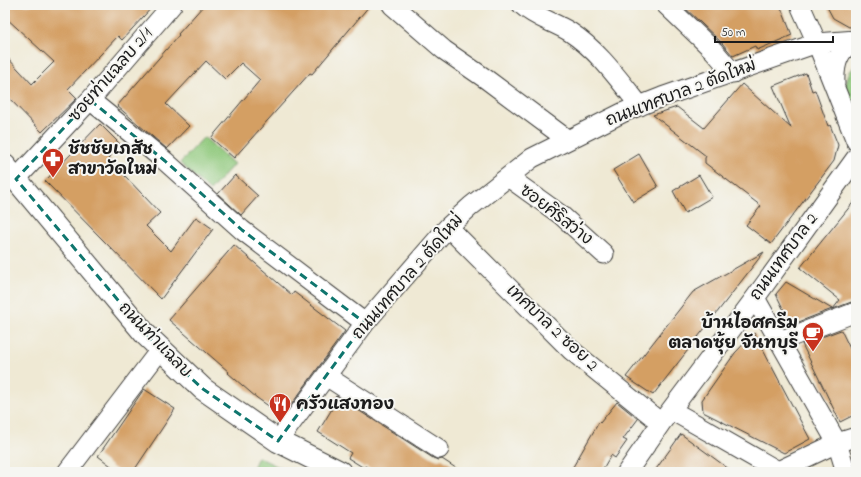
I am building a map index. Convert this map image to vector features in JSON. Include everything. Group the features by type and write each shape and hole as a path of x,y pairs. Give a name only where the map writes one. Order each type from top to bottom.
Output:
{"main road":[{"name":"ถนนท่าแฉลบ","path":"11,173 160,350 203,389 278,441 340,472"}],"street":[{"name":"ซอยท่าแฉลบ 2/1","path":"11,173 90,100 172,5"},
{"path":"392,5 444,50 486,79 568,140"},
{"path":"522,5 536,16 571,33 599,56 640,106"},
{"path":"666,5 714,51 733,73"},
{"path":"800,5 817,43 835,90 852,123 856,141"},
{"path":"835,90 835,69 839,56 847,45 856,40"},
{"name":"ถนนเทศบาล 2 ตัดใหม่","path":"278,441 365,323 448,228 471,206 532,158 624,112 640,106 817,43 856,40"},
{"path":"90,100 165,161 242,230 365,323"},
{"name":"ถนนเทศบาล 2","path":"627,472 666,416 755,298 856,158"},
{"name":"ซอยศิริสว่าง","path":"508,177 561,215 604,254"},
{"name":"เทศบาล 2 ซอย 2","path":"448,228 571,350 666,416 759,468 778,471 837,443"},
{"path":"755,298 837,443 846,472"},
{"path":"780,342 856,312"},
{"path":"67,472 160,350"},
{"path":"326,376 439,449"},
{"path":"837,443 856,437"}],"highlighted area":[{"path":"90,100 165,161 242,230 365,323 278,441 203,389 160,350 16,179"}],"green space":[{"path":"856,64 856,117 844,90 849,73"},
{"path":"204,137 234,164 210,191 180,163"},
{"path":"258,457 289,472 251,472"}],"building":[{"path":"5,5 154,5 122,40 118,36 68,89 77,98 42,132 5,94 5,55 32,84 54,62 5,17"},
{"path":"204,5 370,5 312,74 310,73 234,158 211,138 260,80 241,63 225,79 206,61 166,104 189,126 167,149 117,106"},
{"path":"682,5 780,5 792,35 757,50 755,46 733,56 722,43"},
{"path":"826,5 856,5 856,26 849,27 833,18"},
{"path":"806,73 812,91 815,90 828,126 830,125 838,145 834,161 771,244 746,225 761,206 705,163 706,156 653,115 677,107 704,128 742,84 791,128 773,86"},
{"path":"100,124 120,144 108,158 160,213 146,226 171,251 196,217 213,229 161,299 45,181"},
{"path":"639,154 658,187 633,202 613,170"},
{"path":"235,175 258,196 241,215 218,194"},
{"path":"699,175 712,197 685,213 673,191"},
{"path":"856,199 856,299 833,309 840,300 800,268"},
{"path":"234,245 292,295 294,292 345,331 283,416 257,398 169,320"},
{"path":"764,252 653,395 626,377 693,292"},
{"path":"786,282 832,309 791,325 776,294"},
{"path":"841,330 856,361 856,414 840,422 802,344"},
{"path":"754,333 810,439 784,453 703,412 702,400 735,353"},
{"path":"144,389 175,409 133,472 119,472 98,456"},
{"path":"336,396 433,458 438,460 442,459 462,472 375,472 365,466 364,468 348,458 351,453 318,432 335,404 332,402"},
{"path":"617,402 638,419 623,439 627,441 615,458 611,455 601,472 570,472 599,422 600,423"},
{"path":"681,434 733,472 654,472"}],"place":[{"name":"ชัชชัยเภสัช สาขาวัดใหม่","path":"53,178"},
{"name":"บ้านไอศครีม ตลาดซุ้ย จันทบุรี","path":"813,352"},
{"name":"ครัวแสงทอง","path":"280,424"}]}
